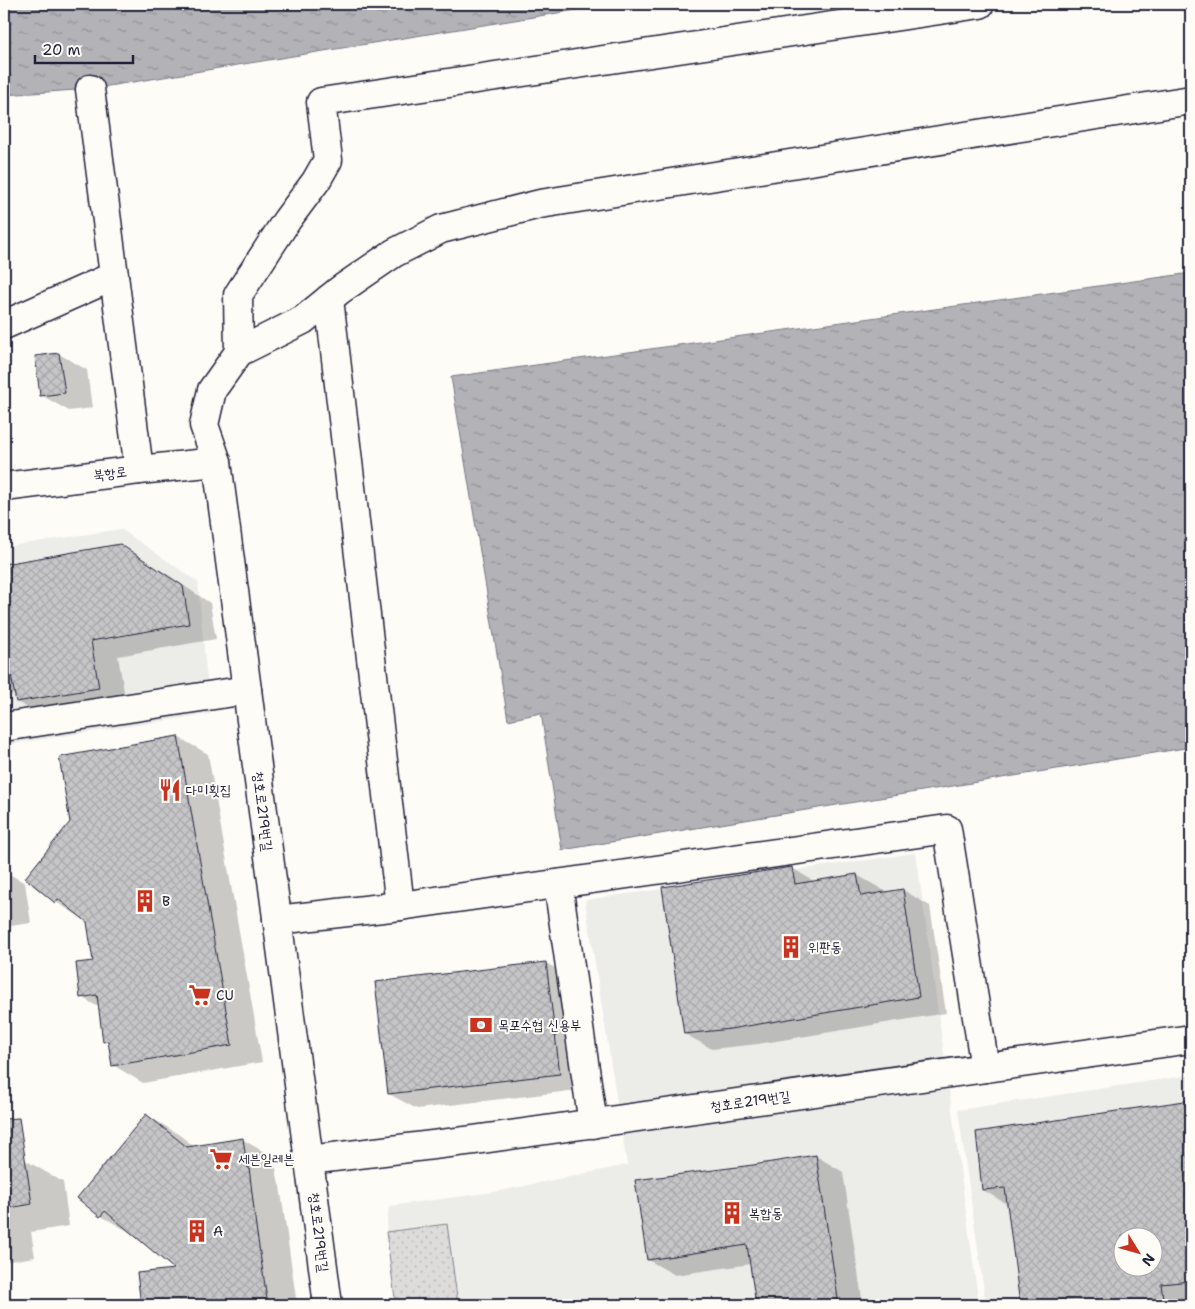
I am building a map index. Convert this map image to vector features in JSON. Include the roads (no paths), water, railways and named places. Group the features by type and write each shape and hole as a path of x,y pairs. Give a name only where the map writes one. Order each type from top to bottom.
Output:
{"street":[{"path":"980,4 321,102 328,160 316,181 287,220 238,294 238,352 303,320 340,290 394,253 441,229 540,204 1191,100"},
{"path":"90,89 140,470"},
{"path":"4,325 114,276"},
{"path":"329,299 400,906"},
{"name":"청호로219번길","path":"238,352 212,390 204,426 217,462 328,1305"},
{"name":"북항로","path":"4,487 217,462"},
{"path":"4,727 247,690"},
{"path":"277,920 400,906 947,829 985,1068"},
{"path":"558,884 594,1124"},
{"name":"청호로219번길","path":"309,1160 594,1124 1191,1039"}],"water":[{"path":"4,4 613,4 90,89 4,95"},
{"path":"1191,273 1191,747 562,850 541,713 508,720 451,377"}],"place":[{"name":"다미횟집","path":"170,790"},
{"name":"B","path":"145,901"},
{"name":"위판동","path":"791,947"},
{"name":"CU","path":"200,995"},
{"name":"목포수협 신용부","path":"481,1025"},
{"name":"세븐일레븐","path":"221,1159"},
{"name":"복합동","path":"732,1213"},
{"name":"A","path":"197,1231"}]}
